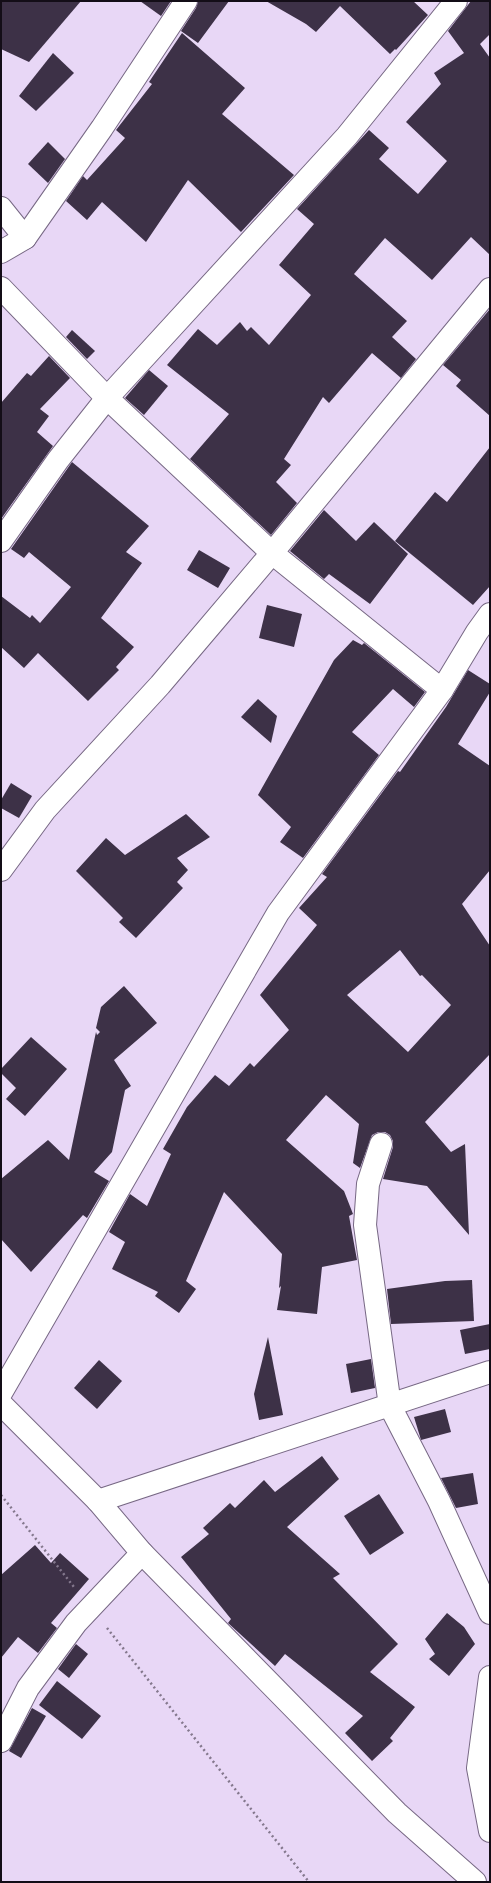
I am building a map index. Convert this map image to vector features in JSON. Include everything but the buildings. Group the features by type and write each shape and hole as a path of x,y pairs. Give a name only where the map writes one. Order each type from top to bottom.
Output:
{"street":[{"path":"1,252 25,238 102,128 186,1"},
{"path":"1,541 58,460 108,398 346,136 456,1"},
{"path":"1,208 25,238"},
{"path":"1,288 108,398 272,554 442,690"},
{"path":"1,870 46,810 160,685 272,554 490,289"},
{"path":"1,1393 278,913 484,635 490,614"},
{"path":"381,1144 368,1184 364,1225 390,1406 439,1501 490,1613"},
{"path":"98,1501 490,1372"},
{"path":"1,1404 98,1501 142,1553 397,1814 475,1882"},
{"path":"1,1741 28,1688 76,1623 142,1553"},
{"path":"490,1677 478,1768 490,1831"}],"path":[{"path":"1,1495 76,1588"},
{"path":"105,1626 309,1882"}]}
